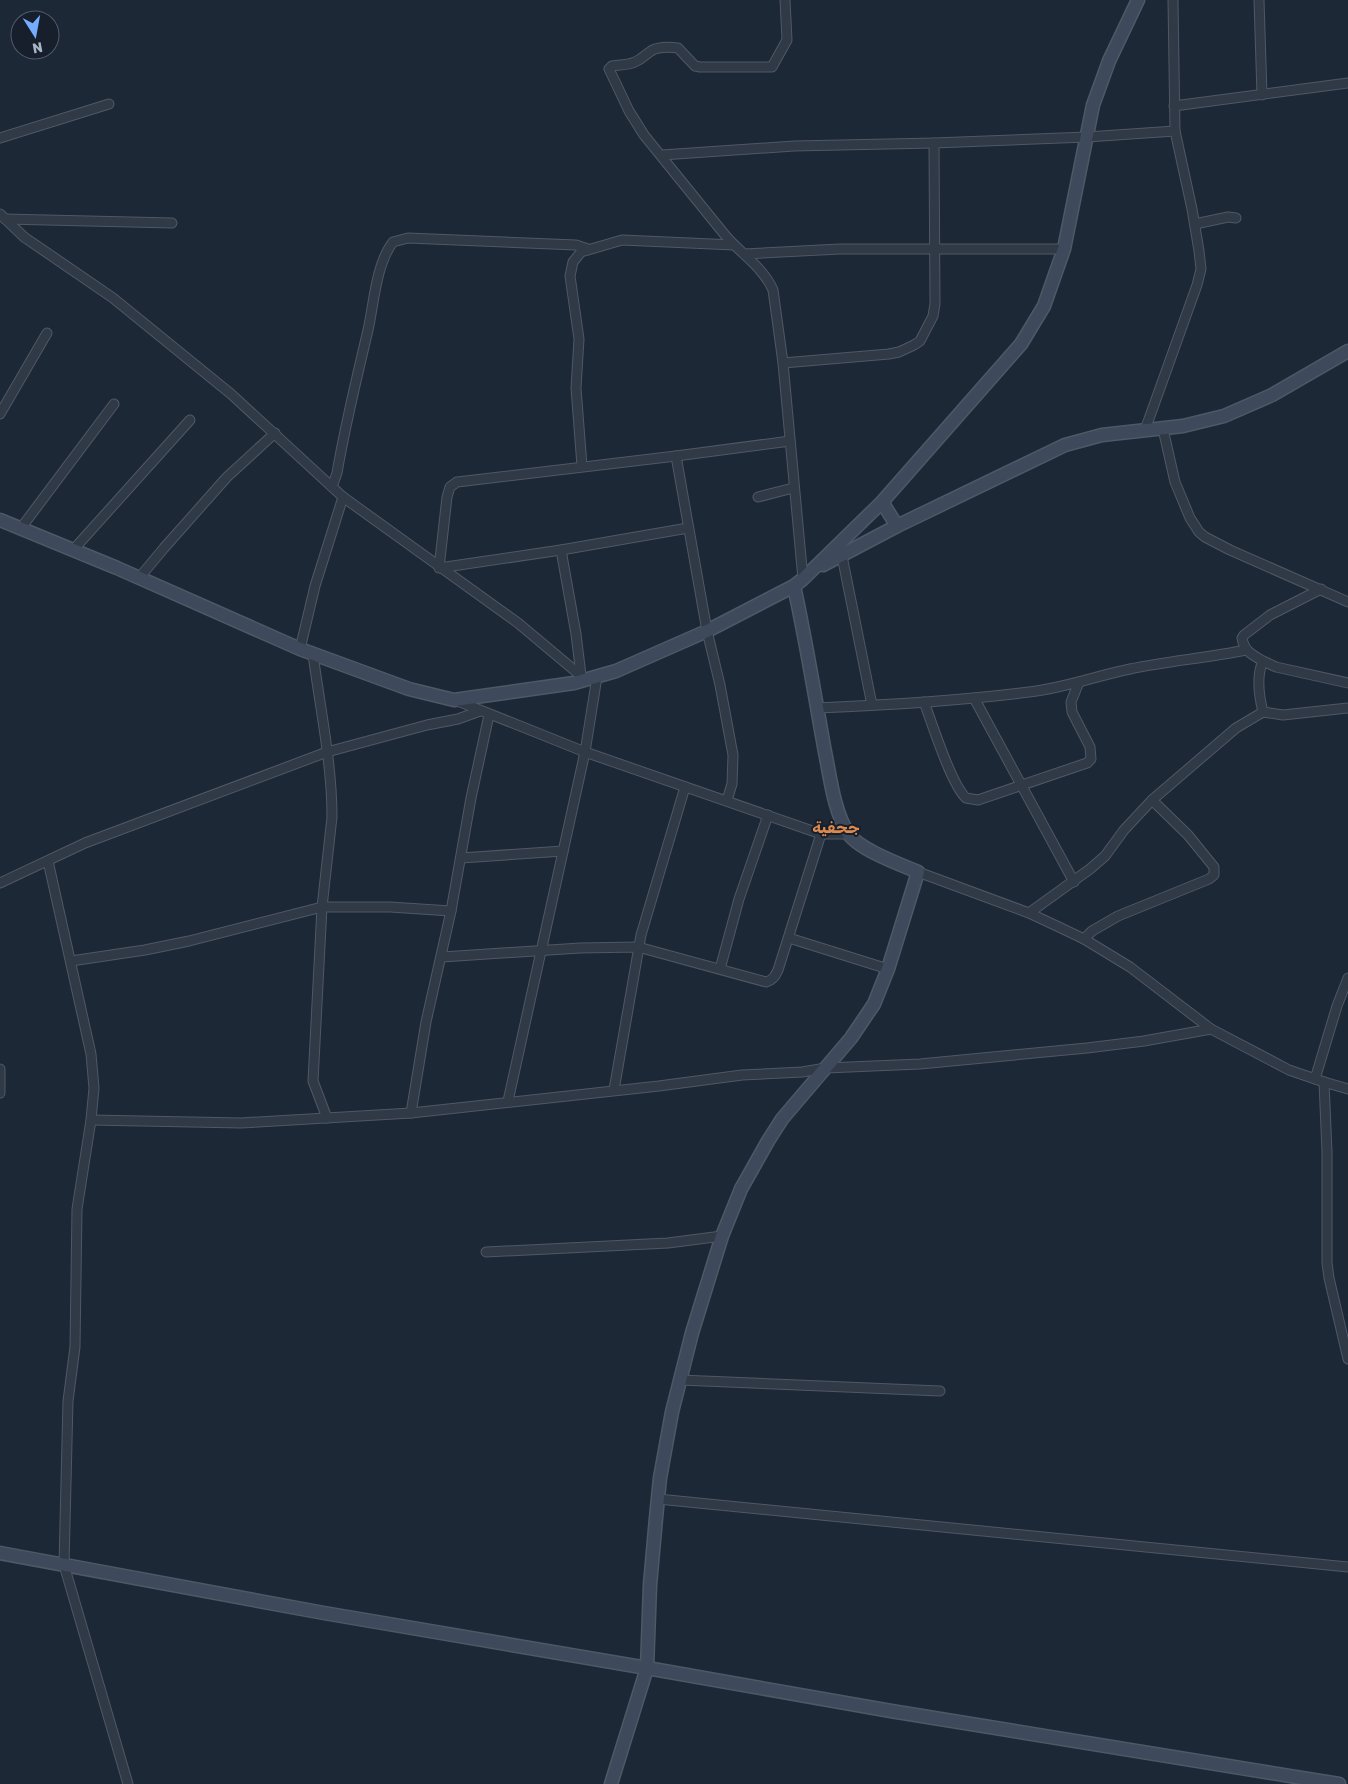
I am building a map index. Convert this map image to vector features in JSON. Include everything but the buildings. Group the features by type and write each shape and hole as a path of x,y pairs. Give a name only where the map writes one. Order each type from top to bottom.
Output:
{"street":[{"path":"785,0 786,43 772,67 700,67 695,66 678,48 671,47 658,48 632,63 609,68 629,111 644,135 734,245 745,254 770,284 773,290 783,363 790,441 798,583 804,635 838,809 848,834 859,844 877,854 918,872 1029,913 1084,940 1130,967 1211,1029 1290,1070 1348,1089"},
{"path":"454,700 505,694 588,678 616,671 649,658 798,583 814,570 882,502 1021,344 1044,306 1064,250 1093,105 1100,82 1138,0"},
{"path":"1145,430 1199,279 1200,263 1195,224 1175,131 1173,0"},
{"path":"1259,0 1262,95"},
{"path":"1174,106 1348,83"},
{"path":"0,138 109,104"},
{"path":"662,155 794,146 934,144 1175,131"},
{"path":"783,363 889,354 920,341 934,316 935,304 934,144"},
{"path":"2,216 172,223"},
{"path":"2,216 24,237 113,298 231,394 343,497 518,623 588,678"},
{"path":"1195,224 1228,217 1236,218"},
{"path":"332,487 337,473 377,283 386,253 393,242 408,238 545,243 576,245 588,249"},
{"path":"582,466 576,388 579,340 570,276 576,256 588,249 622,240 734,245"},
{"path":"745,254 840,249 1064,250"},
{"path":"0,414 47,333"},
{"path":"814,570 898,526 1065,444 1102,435 1163,429 1212,419 1248,406 1285,388 1348,351"},
{"path":"21,528 114,404"},
{"path":"74,550 190,420"},
{"path":"1163,429 1175,482 1190,518 1199,532 1230,550 1348,602"},
{"path":"139,578 227,477 275,433"},
{"path":"440,568 447,497 448,491 453,484 465,480 790,441"},
{"path":"676,456 706,630 720,685 734,755 732,784 727,800"},
{"path":"758,496 793,488"},
{"path":"300,649 316,586 343,497"},
{"path":"882,502 898,526"},
{"path":"0,520 74,550 313,654 409,689 454,700 585,752 820,834 848,834"},
{"path":"440,568 688,528"},
{"path":"508,1101 585,752 588,678 576,634 561,550"},
{"path":"842,556 872,705"},
{"path":"1320,589 1270,614 1244,635 1242,641 1250,654 1276,667 1348,683"},
{"path":"817,708 924,702 1037,691 1131,669 1246,650"},
{"path":"313,654 327,752 332,817 322,907 313,1081 327,1118"},
{"path":"1263,661 1259,670 1259,697 1263,712"},
{"path":"924,702 959,789 966,798 978,800 1022,786 1091,759 1090,747 1072,712 1071,706 1079,682"},
{"path":"974,698 1074,882"},
{"path":"1029,913 1074,882 1105,856 1124,830 1152,800 1236,728 1263,712 1284,715 1348,708"},
{"path":"0,883 85,843 327,752 427,725 484,713"},
{"path":"412,1113 426,1022 452,911 484,713"},
{"path":"614,1090 636,972 638,947 685,787"},
{"path":"1084,940 1092,931 1118,916 1200,883 1214,875 1214,867 1188,835 1152,800"},
{"path":"720,969 739,899 768,815"},
{"path":"442,957 638,947 766,982 775,977 778,970 820,834"},
{"path":"461,858 563,852"},
{"path":"48,861 91,1054 94,1088 77,1209 74,1347 68,1401 64,1565 128,1784"},
{"path":"611,1784 647,1668 650,1585 665,1447 692,1333 722,1236 741,1189 768,1141 782,1120 866,1018 874,1004 888,969 918,872"},
{"path":"71,961 145,950 189,941 322,907 390,907 452,911"},
{"path":"789,938 888,969"},
{"path":"1348,978 1337,1006 1319,1081 1327,1152 1328,1278 1348,1358"},
{"path":"91,1120 241,1124 412,1113 742,1075 802,1072 826,1068 920,1064 1087,1048 1144,1041 1211,1029"},
{"path":"0,1069 0,1093"},
{"path":"486,1252 668,1243 722,1236"},
{"path":"680,1380 940,1391"},
{"path":"658,1499 1348,1567"},
{"path":"0,1553 324,1613 891,1711 1340,1784"}],"district":[{"name":"جحفية","path":"836,827"}]}
